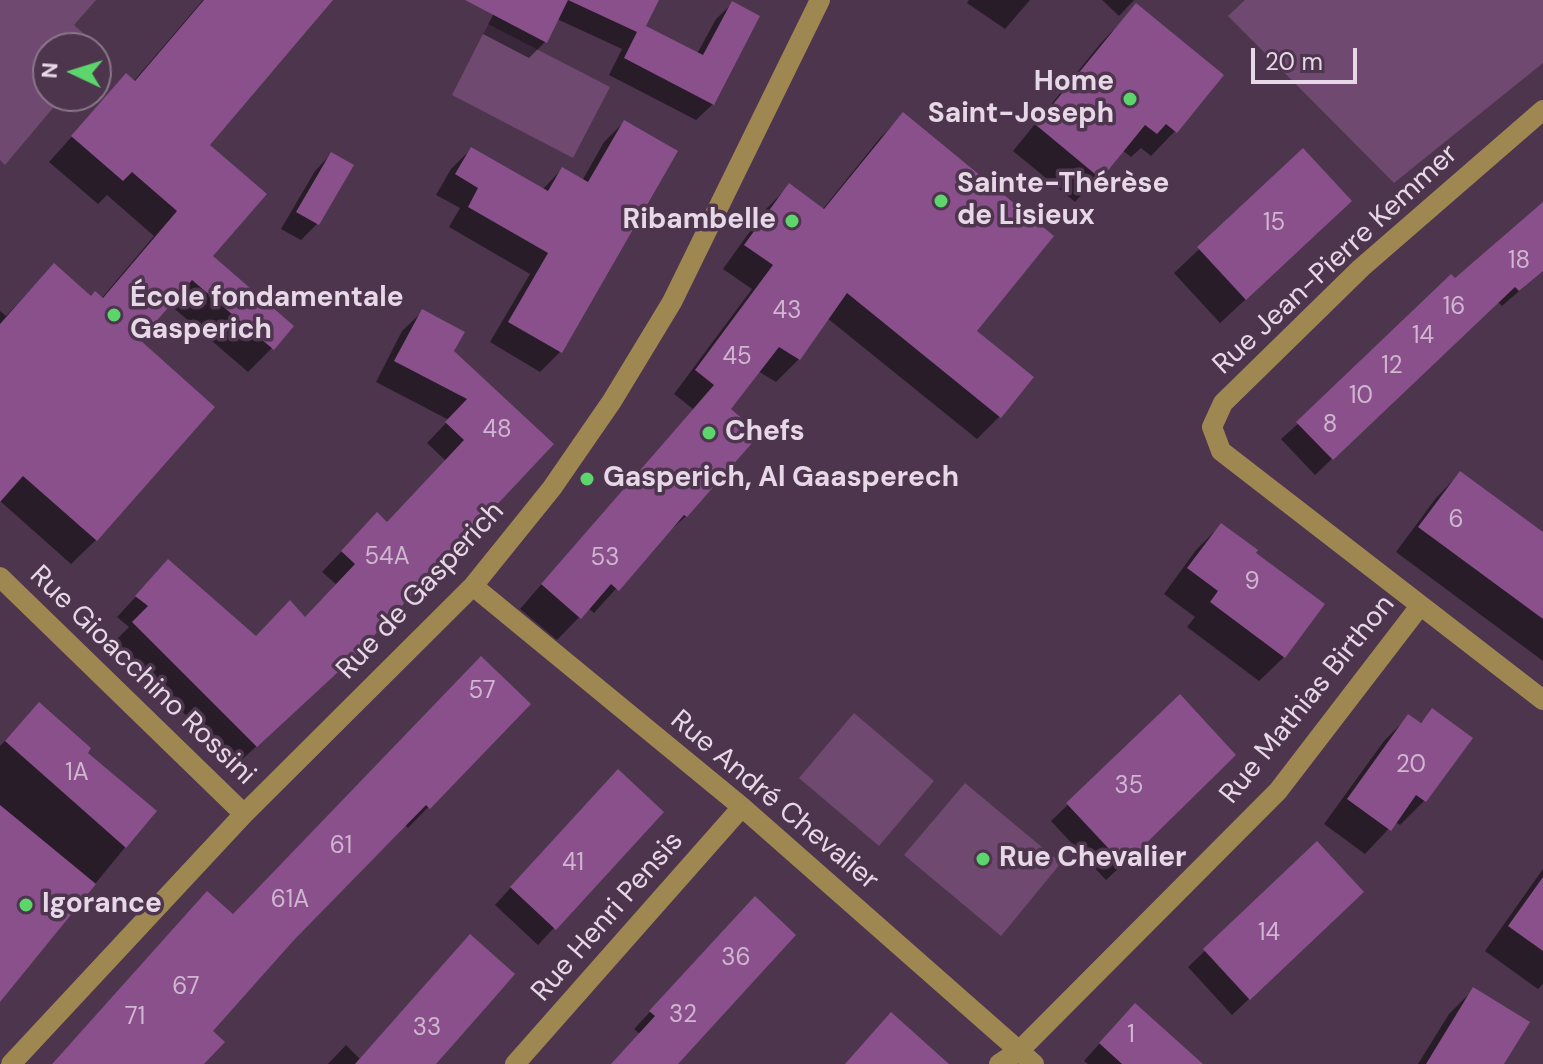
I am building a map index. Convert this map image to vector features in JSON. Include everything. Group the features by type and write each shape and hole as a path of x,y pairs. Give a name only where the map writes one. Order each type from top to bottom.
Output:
{"street":[{"name":"Rue de Gasperich","path":"11,1064 244,814 473,586 552,488 639,359 672,302 815,2"},
{"name":"Rue Jean-Pierre Kemmer","path":"1543,110 1361,268 1223,403 1212,427 1221,451 1543,700"},
{"name":"Rue Gioacchino Rossini","path":"0,577 244,814"},
{"name":"Rue André Chevalier","path":"473,586 742,807 1027,1057"},
{"name":"Rue Mathias Birthon","path":"999,1064 1027,1057 1278,791 1420,606"},
{"name":"Rue Henri Pensis","path":"515,1064 742,807"}],"shaded area":[{"path":"0,0 96,0 74,25 82,32 32,32 32,112 50,112 5,165 0,160"},
{"path":"1245,0 1543,0 1543,63 1394,183 1228,16"},
{"path":"488,24 610,87 573,158 452,95"},
{"path":"854,713 934,781 879,846 799,778"},
{"name":"Rue Chevalier","path":"965,783 1061,863 1001,936 904,855"}],"building":[{"path":"204,0 333,0 210,145 267,194 213,256 294,326 274,350 192,280 140,340 215,407 97,541 23,476 0,502 0,324 54,263 91,296 95,291 103,298 177,211 132,172 123,181 71,136 92,112 112,112 112,89 126,73 135,81"},
{"path":"465,0 568,0 547,43"},
{"path":"568,0 659,0 646,26 703,55 732,1 760,16 714,105 624,58 637,32"},
{"name":"Home Saint-Joseph","path":"1136,3 1224,75 1177,133 1166,124 1157,134 1145,125 1101,179 1036,125"},
{"path":"903,112 1054,236 977,331 1034,377 1001,418 847,293 800,360 779,347 731,409 760,434 687,517 684,515 619,591 611,584 581,619 541,584 714,385 695,370 773,265 744,245 789,183 824,209"},
{"path":"624,120 678,151 562,353 508,322 548,253 468,207 478,188 455,174 471,147 548,191 562,167 588,182"},
{"path":"1303,148 1352,201 1246,300 1197,247"},
{"path":"331,152 354,165 319,225 296,212"},
{"path":"1543,202 1543,271 1519,291 1515,287 1333,460 1296,422 1451,274 1455,278"},
{"path":"422,309 465,332 454,351 554,444 350,661 257,747 132,622 148,606 135,596 168,559 256,636 290,600 305,617 355,564 341,551 377,512 387,522 464,440 445,422 467,399 394,361"},
{"path":"1460,471 1543,532 1543,619 1418,527"},
{"path":"1221,523 1325,604 1285,658 1210,602 1218,591 1187,568"},
{"path":"481,656 531,704 430,809 426,805 294,940 213,1031 225,1042 204,1064 52,1064 207,891 233,914"},
{"path":"1180,694 1236,755 1124,865 1066,803"},
{"path":"39,702 91,748 88,753 157,811 126,848 5,741"},
{"path":"1432,708 1473,738 1426,802 1416,795 1391,831 1347,799 1408,714 1421,723"},
{"path":"618,769 664,812 556,930 510,887"},
{"path":"0,805 96,884 0,1002"},
{"path":"1317,841 1364,892 1250,1000 1203,949"},
{"path":"1543,877 1543,951 1508,926"},
{"path":"755,896 796,935 678,1064 611,1064 655,1016 649,1011"},
{"path":"470,934 515,974 436,1064 355,1064"},
{"path":"1473,987 1530,1022 1504,1064 1426,1064"},
{"path":"1135,1003 1203,1064 1122,1064 1099,1043"},
{"path":"891,1012 949,1064 845,1064"}],"place":[{"name":"Home Saint-Joseph","path":"1130,99"},
{"name":"Sainte-Thérèse de Lisieux","path":"941,201"},
{"name":"Ribambelle","path":"792,221"},
{"name":"École fondamentale Gasperich","path":"114,315"},
{"name":"Chefs","path":"709,433"},
{"name":"Gasperich, Al Gaasperech","path":"587,479"},
{"name":"Rue Chevalier","path":"983,859"},
{"name":"Igorance","path":"26,905"}]}
